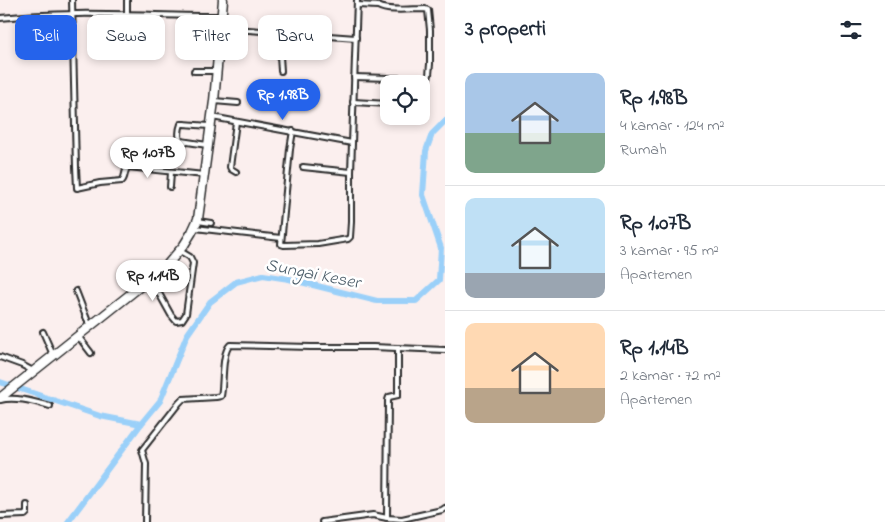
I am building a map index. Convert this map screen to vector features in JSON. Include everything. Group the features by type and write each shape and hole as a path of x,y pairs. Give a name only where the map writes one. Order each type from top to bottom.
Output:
{"highway":[{"path":"221,15 223,0"},
{"path":"0,399 151,279 180,251 196,225 214,100 217,60"}],"street":[{"path":"72,0 77,188 122,181 128,167 204,176"},
{"path":"0,18 28,15 127,15 127,0"},
{"path":"293,131 281,244 318,244 349,238 357,0"},
{"path":"356,5 378,6 389,9 428,10 430,30 429,75"},
{"path":"332,36 356,38"},
{"path":"280,60 281,70"},
{"path":"194,71 216,71"},
{"path":"354,77 380,78"},
{"path":"214,100 238,103"},
{"path":"353,102 380,104"},
{"path":"211,117 352,143"},
{"path":"236,122 230,167 236,172"},
{"path":"207,145 181,141 179,139 180,127 181,124 209,126"},
{"path":"303,167 351,172"},
{"path":"170,187 171,172"},
{"path":"196,225 211,223"},
{"path":"196,225 281,238"},
{"path":"151,279 176,321 182,320 186,314 193,263 190,257 180,251"},
{"path":"76,291 90,327"},
{"path":"43,332 54,355"},
{"path":"78,336 91,353"},
{"path":"145,522 146,464 142,450 182,399 221,396 225,360 229,346 235,344 445,350"},
{"path":"387,517 388,400 390,397 398,396 398,348"},
{"path":"0,356 22,365 31,373"},
{"path":"0,399 10,398 50,406"},
{"path":"0,516 25,515 27,513 27,505"},
{"path":"322,522 373,514 403,520 445,508"}],"waterway":[{"name":"Sungai Keser","path":"0,382 100,416 141,424 160,401 187,335 210,302 236,282 263,275 289,279 377,301 416,301 439,280 441,248 423,195 426,151 432,134 445,121"},
{"path":"68,522 141,424"}]}
